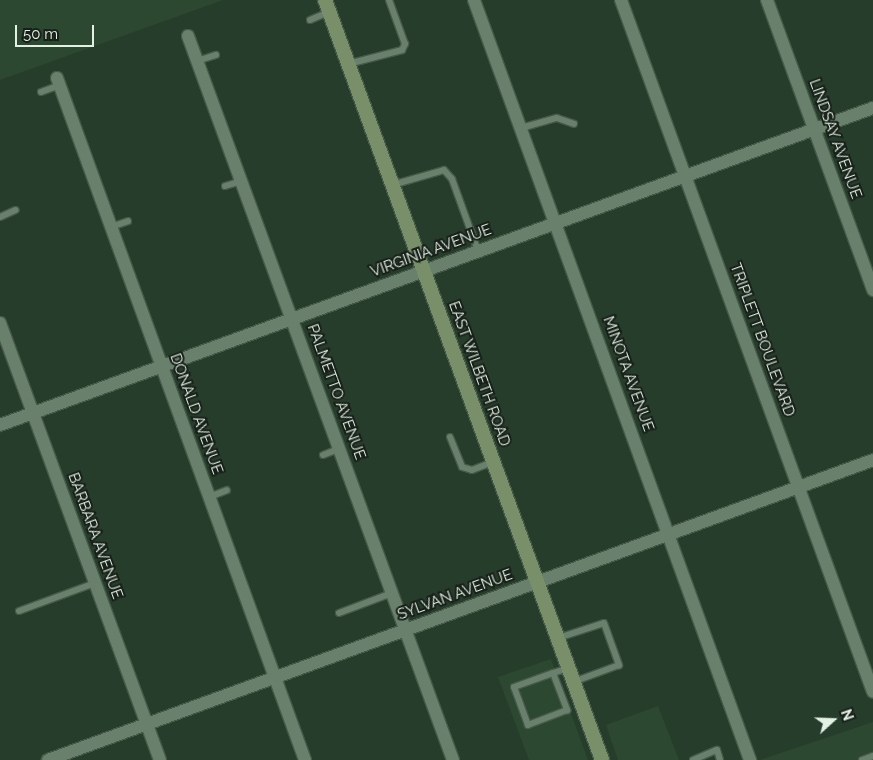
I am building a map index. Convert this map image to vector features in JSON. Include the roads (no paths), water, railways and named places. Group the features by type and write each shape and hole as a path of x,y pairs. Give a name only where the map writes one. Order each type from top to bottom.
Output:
{"main road":[{"name":"EAST WILBETH ROAD","path":"327,6 602,760"}],"street":[{"name":"MINOTA AVENUE","path":"474,0 670,534 750,760"},
{"name":"TRIPLETT BOULEVARD","path":"620,0 686,176 873,692"},
{"name":"LINDSAY AVENUE","path":"767,0 873,290"},
{"name":"PALMETTO AVENUE","path":"188,36 453,760"},
{"name":"DONALD AVENUE","path":"58,82 304,760"},
{"name":"VIRGINIA AVENUE","path":"0,426 33,412 873,108"},
{"name":"BARBARA AVENUE","path":"0,323 160,760"},
{"name":"SYLVAN AVENUE","path":"48,760 66,757 147,725 405,630 873,460"}],"lane":[{"path":"348,64 402,50 405,44 389,0"},
{"path":"310,20 327,6"},
{"path":"197,61 216,54"},
{"path":"41,92 58,82"},
{"path":"521,128 557,118 574,124"},
{"path":"392,185 444,170 452,180 478,252"},
{"path":"225,186 241,180"},
{"path":"0,216 16,210"},
{"path":"111,227 128,221"},
{"path":"450,437 462,468 472,470 493,462"},
{"path":"323,455 339,449"},
{"path":"209,497 226,490"},
{"path":"19,611 95,583"},
{"path":"339,613 392,593"},
{"path":"558,638 604,623 618,665 573,682"},
{"path":"553,673 567,710 528,725 514,687 553,673 568,668"},
{"path":"693,760 717,750 720,760"}]}
